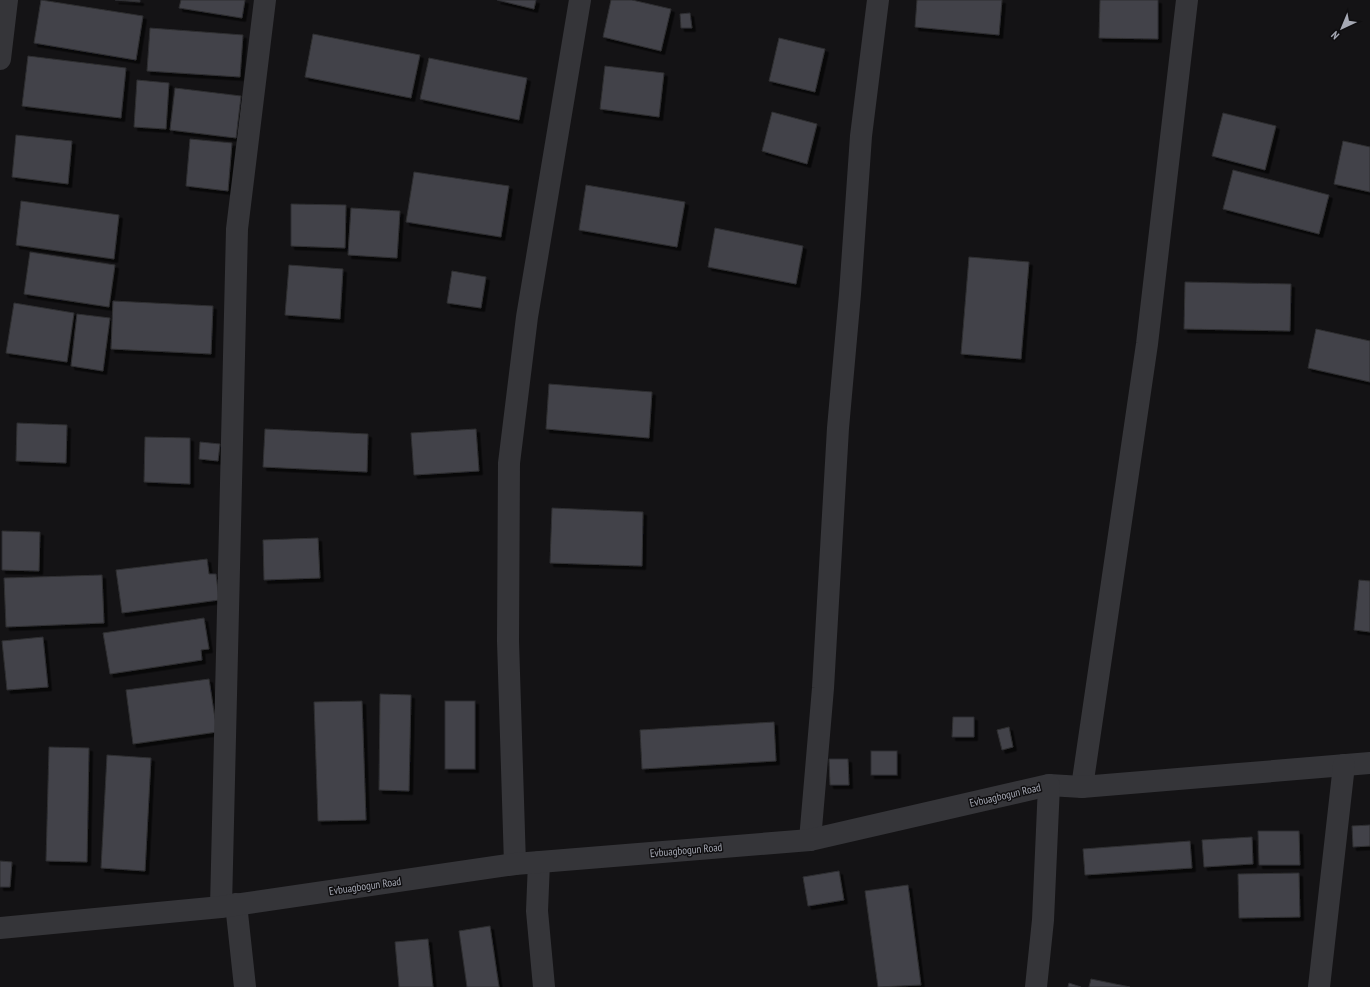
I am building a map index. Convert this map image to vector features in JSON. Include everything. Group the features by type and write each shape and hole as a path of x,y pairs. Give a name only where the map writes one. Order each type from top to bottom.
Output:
{"street":[{"path":"0,59 7,0"},
{"path":"245,987 228,906 237,229 265,0"},
{"path":"515,864 508,641 509,463 527,317 580,0"},
{"path":"810,840 823,688 838,428 850,294 861,136 878,0"},
{"path":"1082,787 1148,344 1187,0"},
{"name":"Evbuagbogun Road","path":"0,928 228,906 515,864 810,840 1049,785 1082,787 1370,763"},
{"path":"1319,987 1344,765"},
{"path":"1036,987 1043,920 1049,785"},
{"path":"539,862 537,911 544,987"}],"building":[{"path":"41,0 143,16 136,60 34,43"},
{"path":"115,0 140,0 140,2"},
{"path":"181,0 245,0 242,18 179,8"},
{"path":"497,0 536,0 534,9"},
{"path":"611,0 632,0 671,9 661,51 603,37"},
{"path":"917,0 1002,0 999,35 915,27"},
{"path":"1100,0 1158,0 1158,39 1099,38"},
{"path":"690,13 692,28 681,28 680,14"},
{"path":"150,28 243,35 240,77 147,71"},
{"path":"313,34 420,55 411,98 305,77"},
{"path":"779,38 825,49 815,92 769,81"},
{"path":"28,56 126,68 121,118 22,106"},
{"path":"429,58 527,78 519,120 420,99"},
{"path":"605,66 664,73 659,117 600,109"},
{"path":"137,80 169,83 166,129 134,127"},
{"path":"175,88 241,96 236,138 170,130"},
{"path":"772,112 817,124 807,164 762,151"},
{"path":"1223,113 1276,126 1265,170 1212,156"},
{"path":"16,135 72,141 68,184 12,177"},
{"path":"190,139 232,143 228,191 186,186"},
{"path":"1343,141 1370,147 1370,192 1334,184"},
{"path":"1233,170 1329,195 1319,234 1223,209"},
{"path":"414,172 509,186 501,237 406,222"},
{"path":"586,185 685,202 677,247 579,230"},
{"path":"21,201 119,215 114,259 16,245"},
{"path":"291,204 346,205 345,248 291,246"},
{"path":"351,208 400,211 397,258 348,255"},
{"path":"715,228 803,246 796,284 708,267"},
{"path":"30,252 115,265 109,307 24,294"},
{"path":"969,257 1029,262 1021,359 961,354"},
{"path":"289,265 343,269 340,319 285,315"},
{"path":"452,271 486,277 481,308 447,303"},
{"path":"1185,282 1291,284 1290,331 1184,329"},
{"path":"113,301 213,306 211,354 111,349"},
{"path":"14,303 74,313 67,362 6,353"},
{"path":"77,314 110,318 103,371 71,366"},
{"path":"1316,329 1370,341 1370,382 1308,368"},
{"path":"549,384 652,392 649,438 546,429"},
{"path":"17,423 67,425 66,463 16,461"},
{"path":"265,429 368,434 367,472 263,467"},
{"path":"476,429 479,471 414,475 411,433"},
{"path":"145,437 190,438 190,484 144,482"},
{"path":"200,442 220,444 218,461 199,459"},
{"path":"552,508 643,512 642,566 550,563"},
{"path":"2,531 40,532 39,571 2,570"},
{"path":"318,538 320,578 264,580 263,540"},
{"path":"207,559 209,574 216,574 219,600 122,613 116,570"},
{"path":"102,575 104,623 6,627 4,578"},
{"path":"1359,580 1370,581 1370,632 1354,630"},
{"path":"204,618 209,649 201,650 202,660 110,674 103,633"},
{"path":"43,637 48,687 7,690 2,641"},
{"path":"209,679 217,732 133,744 126,690"},
{"path":"380,694 411,695 409,791 379,790"},
{"path":"362,701 366,820 318,821 314,702"},
{"path":"445,701 475,701 475,769 445,769"},
{"path":"953,717 974,717 974,737 952,737"},
{"path":"774,722 776,761 642,769 640,730"},
{"path":"1009,727 1013,747 1002,750 997,730"},
{"path":"49,747 89,748 87,862 46,861"},
{"path":"871,751 897,751 897,775 871,775"},
{"path":"107,755 151,758 145,871 101,868"},
{"path":"829,759 848,759 849,785 830,785"},
{"path":"1370,825 1370,846 1353,847 1352,826"},
{"path":"1258,831 1299,831 1300,865 1259,865"},
{"path":"1252,837 1253,864 1204,867 1202,840"},
{"path":"1190,841 1192,868 1085,875 1083,849"},
{"path":"0,861 12,862 10,887 0,887"},
{"path":"839,871 844,900 808,906 803,877"},
{"path":"1299,873 1300,917 1239,918 1238,874"},
{"path":"908,885 921,985 878,987 865,891"},
{"path":"490,926 499,987 467,987 459,931"},
{"path":"428,939 433,987 399,987 395,942"},
{"path":"1091,979 1130,987 1089,987"},
{"path":"1069,983 1081,987 1068,987"}]}
